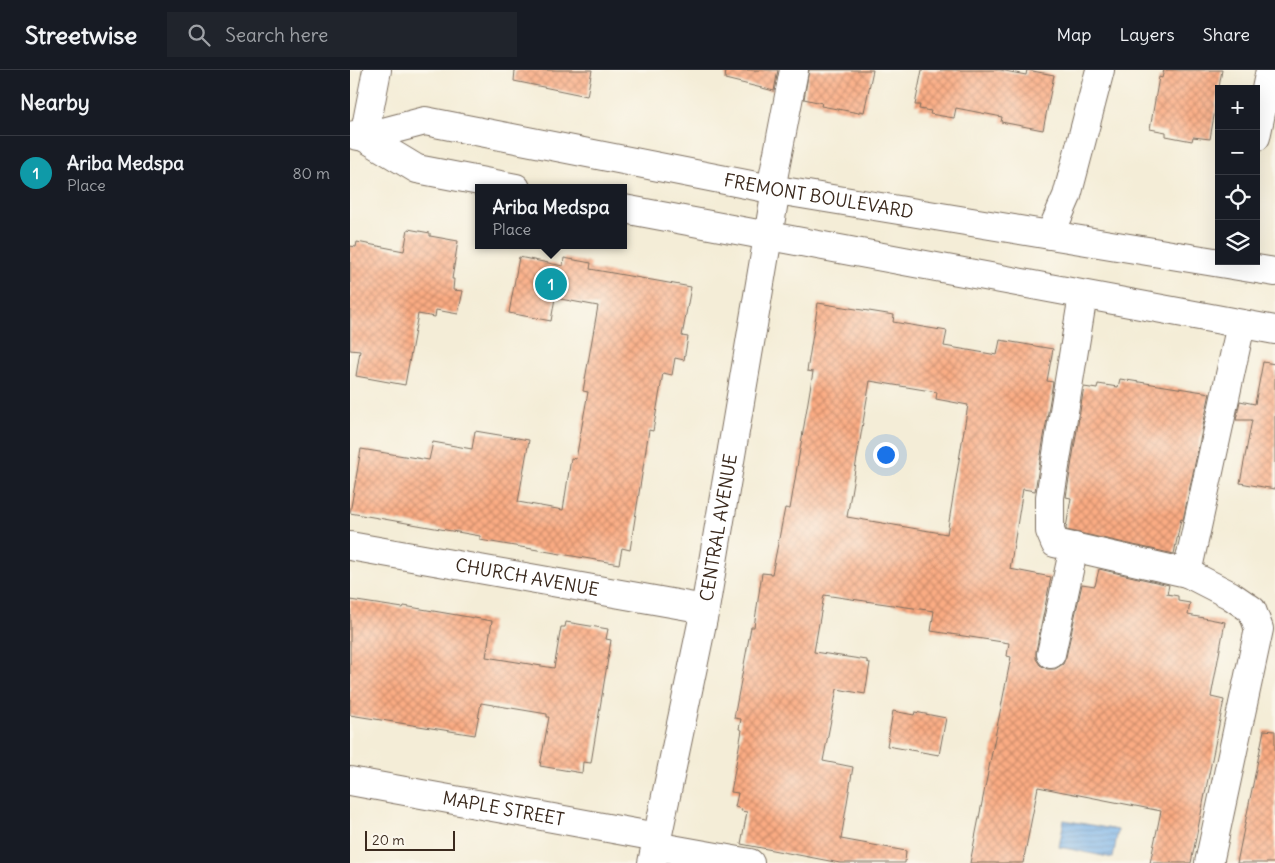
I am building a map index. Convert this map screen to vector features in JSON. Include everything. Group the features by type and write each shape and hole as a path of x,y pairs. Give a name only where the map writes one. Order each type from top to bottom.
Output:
{"main road":[{"path":"377,70 357,136 417,169 495,184"},
{"name":"CENTRAL AVENUE","path":"654,849 705,609 794,70"},
{"path":"1050,235 1067,196 1100,70"},
{"path":"1257,130 1270,70"},
{"name":"FREMONT BOULEVARD","path":"357,136 425,121 774,189 1215,261"},
{"path":"627,210 1275,330"},
{"name":"FREMONT BOULEVARD","path":"1240,265 1275,272"},
{"path":"1083,295 1050,498 1050,531 1055,543 1187,573 1230,595 1252,610 1259,629 1209,863"},
{"path":"1187,573 1241,324"},
{"name":"CHURCH AVENUE","path":"350,546 705,609"},
{"path":"1051,654 1074,547"},
{"name":"MAPLE STREET","path":"350,781 654,849 750,863"}],"water":[{"path":"1064,820 1118,830 1113,858 1059,847"}],"building":[{"path":"515,70 592,70 587,96 514,81"},
{"path":"726,70 778,70 774,91 725,79"},
{"path":"809,70 873,70 864,112 859,111 859,113 821,106 822,103 804,99"},
{"path":"922,70 1000,70 1026,75 1027,70 1054,75 1043,130 1001,122 1002,117 956,108 954,118 930,114 931,111 919,109 920,105 915,105"},
{"path":"1164,70 1222,70 1219,85 1215,85 1215,110 1210,139 1193,137 1192,141 1166,136 1166,132 1150,129 1159,77 1162,78"},
{"path":"408,229 430,233 430,236 458,241 452,279 454,279 453,290 463,291 458,314 436,310 435,317 418,314 405,385 356,376 360,351 350,350 350,246 356,247 357,242 404,251"},
{"path":"519,257 563,266 564,258 591,263 590,269 691,287 682,336 688,337 684,360 675,358 672,375 663,373 653,431 649,430 630,550 622,548 619,564 480,540 480,536 350,513 361,449 429,460 433,442 472,449 475,431 529,440 518,502 563,510 571,458 576,459 588,392 583,391 598,306 555,298 551,321 509,313"},
{"path":"818,303 894,315 893,322 947,331 944,346 997,355 1000,340 1053,349 1047,381 1053,382 1035,491 1023,489 1010,569 1051,577 1036,651 1036,659 1040,665 1047,669 1055,669 1063,664 1082,584 1095,586 1099,569 1169,585 1167,594 1178,596 1178,601 1190,603 1188,615 1225,622 1211,697 1224,700 1191,863 1150,863 1161,811 1038,787 1023,863 970,863 1011,657 1007,656 1009,643 931,631 934,611 824,595 814,652 867,660 870,663 865,694 837,689 823,761 853,767 841,839 906,851 905,863 840,863 741,844 747,812 735,807 738,793 731,792 742,730 739,729 741,719 734,718 751,627 754,627 762,573 772,574 785,508 790,509 813,372 807,371","holes":["870,381 937,392 936,399 968,405 947,534 847,517"]},
{"path":"1263,362 1275,364 1275,489 1240,483 1252,420 1236,420 1240,401 1255,404"},
{"path":"1120,379 1210,393 1174,554 1066,530 1071,498 1066,497 1084,387 1097,389 1098,384 1118,387"},
{"path":"350,600 403,608 404,606 492,621 486,657 554,668 561,627 565,627 566,622 608,629 606,639 611,640 591,763 583,762 582,773 540,766 549,717 547,717 547,714 481,703 475,735 350,715"},
{"path":"893,711 914,715 915,712 946,718 939,755 887,746"},
{"path":"1264,730 1275,731 1275,863 1237,863"}],"place":[{"name":"Ariba Medspa","path":"551,284"}]}
